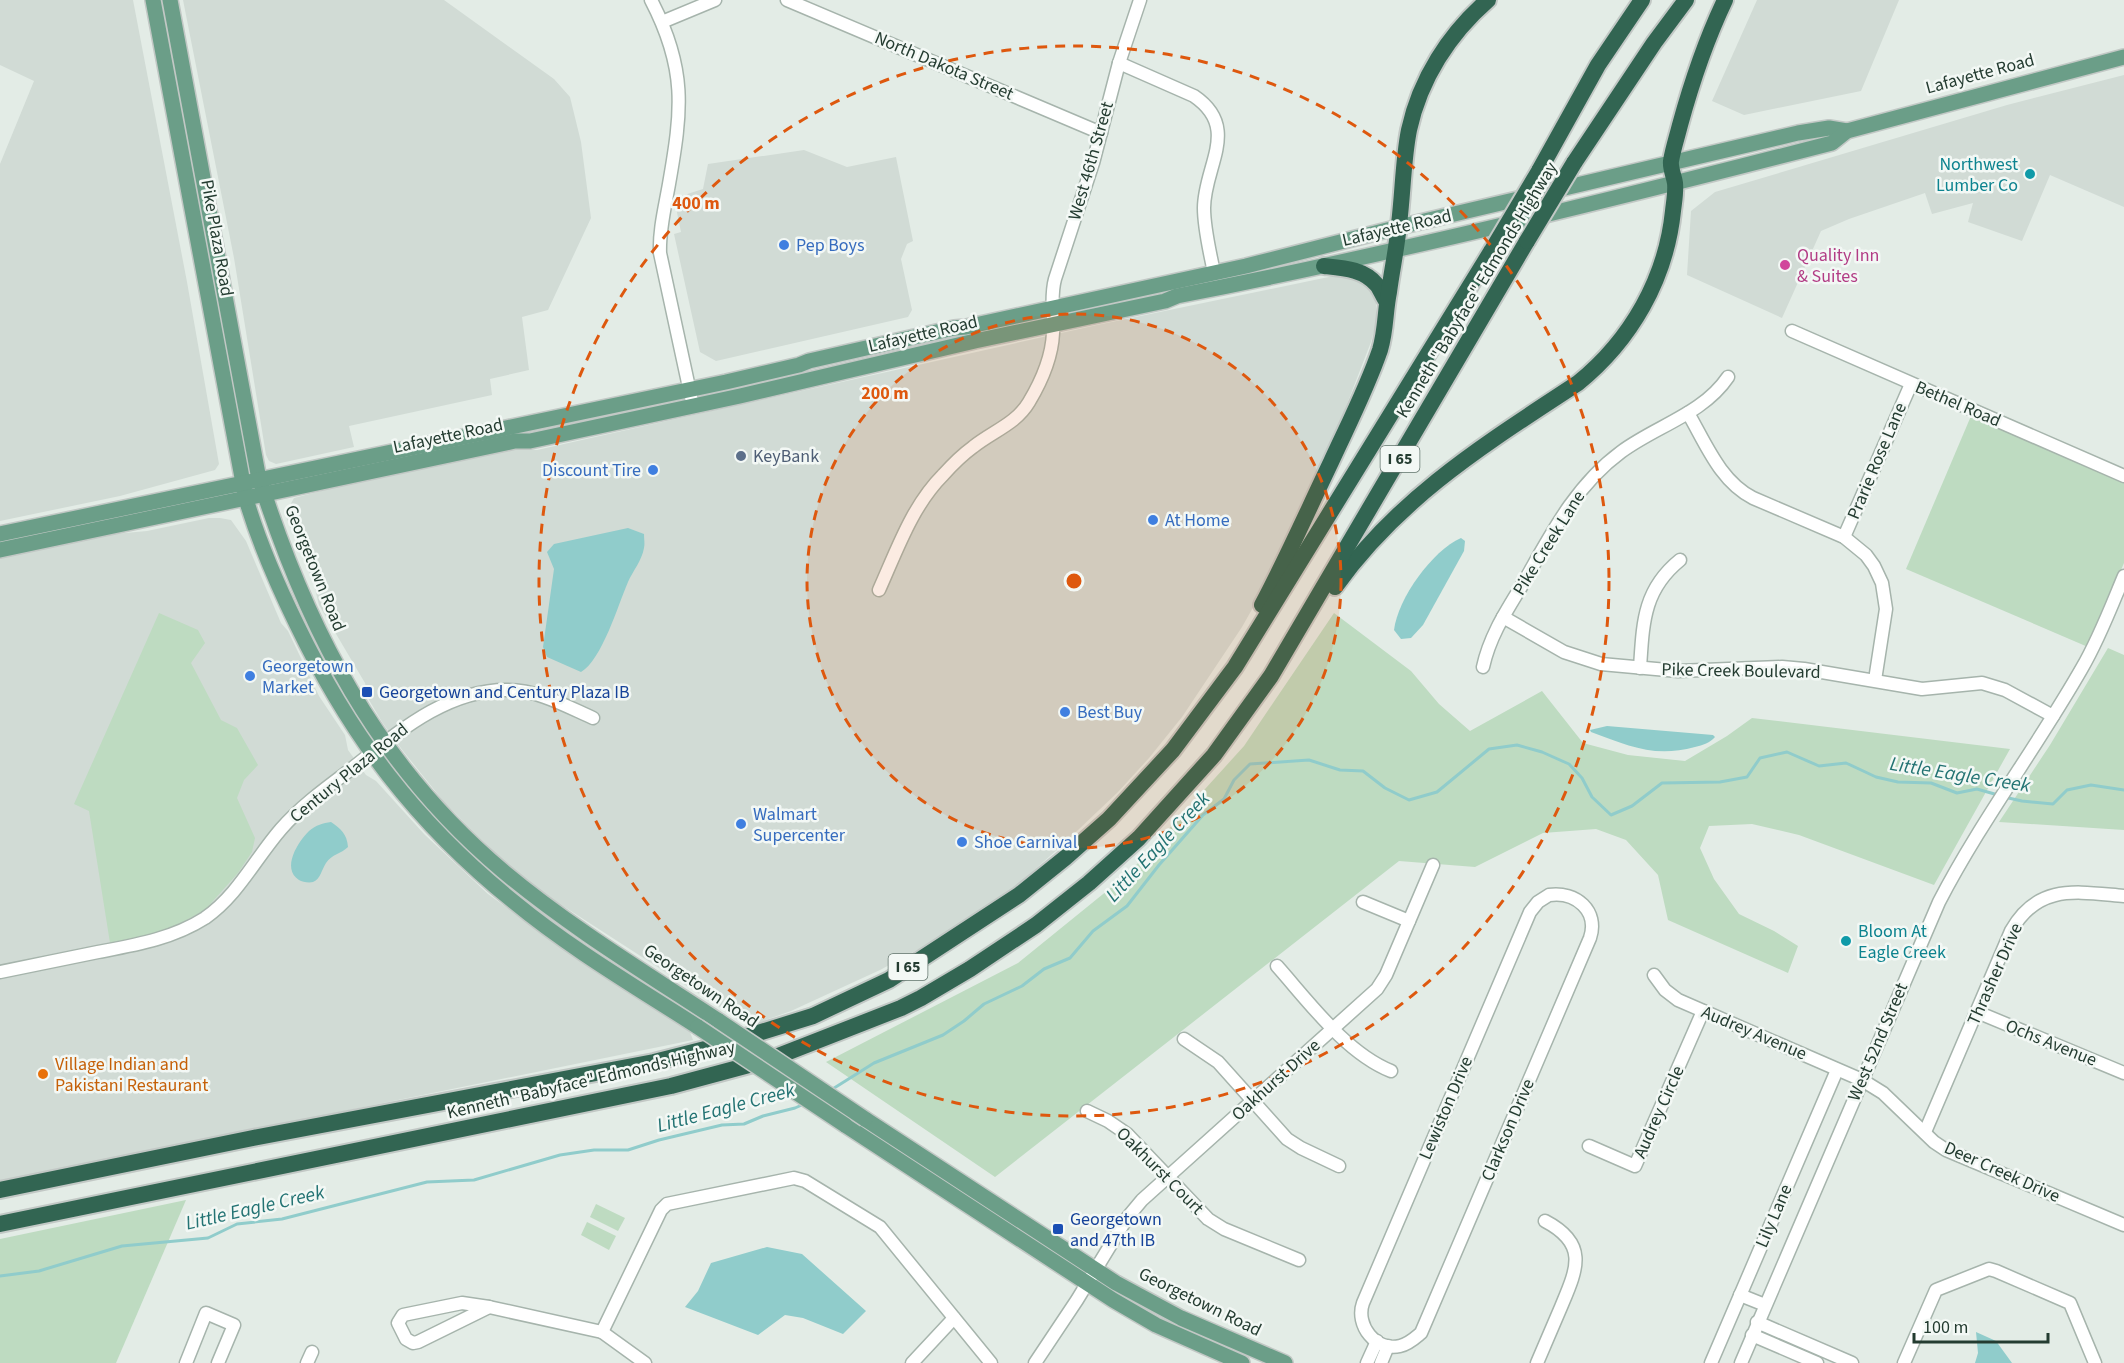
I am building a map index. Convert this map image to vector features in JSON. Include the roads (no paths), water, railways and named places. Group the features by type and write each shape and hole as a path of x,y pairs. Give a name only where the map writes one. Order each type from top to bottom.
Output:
{"highway":[{"path":"1158,767 1193,719 1231,659 1277,576 1368,381 1387,317 1409,129 1416,104 1444,49 1488,0"},
{"name":"Kenneth \"Babyface\" Edmonds Highway","path":"0,1190 264,1136 654,1062 713,1047 813,1016 889,980 1019,895 1083,842 1126,801 1195,723 1235,667 1492,250 1598,65 1642,0"},
{"name":"Kenneth \"Babyface\" Edmonds Highway","path":"0,1224 671,1086 768,1060 901,1008 949,982 1016,939 1106,869 1139,838 1228,738 1271,676 1574,163 1653,43 1686,0"},
{"path":"1271,676 1342,578 1370,543 1396,516 1455,465 1578,383 1619,344 1637,318 1667,250 1675,183 1671,163 1693,77 1702,50 1725,0"},
{"path":"1324,266 1350,269 1366,276 1376,285 1387,302"}],"main road":[{"name":"Pike Plaza Road","path":"153,0 243,483"},
{"name":"Pike Plaza Road","path":"170,0 260,480"},
{"name":"Lafayette Road","path":"0,549 693,406 1053,324 1324,266 1675,183 1832,143 1847,131 2124,57"},
{"name":"Lafayette Road","path":"0,534 690,390 816,359 1288,256 1399,227 1798,133 1828,128 1847,131"},
{"path":"190,198 206,194"},
{"path":"206,288 223,286"},
{"name":"Georgetown Road","path":"260,480 302,593 326,647 359,706 384,743 444,815 502,870 554,910 866,1119 1156,1325 1242,1363"},
{"name":"Georgetown Road","path":"243,483 246,499 266,557 300,632 339,705 371,753 430,824 471,865 514,902 580,950 845,1125 1091,1277 1285,1363"}],"street":[{"path":"651,0 662,22 676,65 680,109 679,132 661,229 660,253 693,406"},
{"path":"662,22 715,0"},
{"name":"North Dakota Street","path":"787,0 1101,134"},
{"name":"West 46th Street","path":"879,590 919,504 942,475 973,447 1012,423 1028,403 1047,362 1053,335 1052,292 1055,279 1140,0"},
{"path":"1119,63 1194,96 1205,103 1214,116 1218,134 1203,210 1214,273"},
{"name":"Bethel Road","path":"1792,331 2124,476"},
{"name":"Pike Creek Lane","path":"1483,667 1490,640 1563,514 1586,483 1628,447 1710,399 1728,377"},
{"name":"Prarie Rose Lane","path":"1844,537 1911,384"},
{"path":"1688,412 1722,471 1739,490 1844,537 1870,561 1877,571 1884,590 1885,621 1875,680"},
{"path":"1640,668 1644,620 1648,603 1660,580 1680,560"},
{"name":"West 52nd Street","path":"1741,1363 1939,902 1966,853 2021,768 2092,650 2124,576"},
{"name":"Pike Creek Boulevard","path":"1503,618 1557,649 1580,659 1601,664 1696,672 1793,668 1922,689 1976,683 1989,684 2053,716"},
{"name":"Century Plaza Road","path":"0,972 152,941 189,927 214,911 230,896 291,818 384,743 436,708 456,699 488,691 509,690 534,694 593,718"},
{"name":"Oakhurst Drive","path":"1035,1363 1135,1208 1334,1029 1383,981 1433,865"},
{"name":"Thrasher Drive","path":"1925,1132 2011,931 2024,912 2043,898 2060,893 2078,892 2124,896"},
{"name":"Lewiston Drive","path":"1382,1344 1369,1334 1362,1321 1363,1303 1530,912 1538,902 1550,895 1563,894 1573,897"},
{"name":"Clarkson Drive","path":"1382,1344 1406,1344 1421,1333 1590,938 1592,925 1590,913 1583,903 1573,897"},
{"path":"1363,902 1409,921"},
{"path":"1277,966 1359,1054 1391,1071"},
{"name":"Audrey Avenue","path":"1654,975 1671,996 1862,1080"},
{"name":"Audrey Circle","path":"1589,1146 1635,1166 1703,1011"},
{"name":"Ochs Avenue","path":"1977,1012 2124,1073"},
{"path":"1185,1040 1215,1059 1279,1131 1292,1142 1339,1166"},
{"name":"Lily Lane","path":"1711,1363 1837,1070"},
{"name":"Deer Creek Drive","path":"1862,1080 1883,1094 1939,1146 2124,1226"},
{"name":"Oakhurst Court","path":"1087,1111 1108,1120 1125,1132 1214,1224 1299,1260"},
{"path":"602,1332 661,1210 667,1204 789,1178 803,1180 878,1225 991,1363"},
{"path":"1537,1363 1573,1279 1577,1263 1575,1251 1567,1235 1545,1221"},
{"path":"1904,1363 1936,1290 1989,1269 2070,1303 2095,1363"},
{"path":"1740,1295 1765,1305"},
{"path":"489,1307 415,1343 406,1339 398,1323 403,1316 462,1303 489,1307 602,1332 645,1363"},
{"path":"186,1363 206,1312 234,1325 218,1363"},
{"path":"912,1363 954,1318"},
{"path":"1758,1322 1852,1363"},
{"path":"1752,1335 1817,1363"},
{"path":"1367,1363 1382,1344"},
{"path":"1381,1363 1382,1344"}],"water":[{"path":"628,528 644,534 643,552 596,656 581,672 547,657 543,647 554,569 547,552 554,544"},
{"path":"1461,538 1465,541 1464,551 1423,625 1411,638 1401,639 1394,630 1409,590 1439,553"},
{"path":"1607,726 1715,737 1704,745 1680,750 1654,751 1630,746 1590,730"},
{"path":"331,822 343,832 348,847 328,860 315,881 300,881 291,869 296,848 312,829"},
{"path":"767,1247 802,1254 866,1311 843,1334 803,1318 785,1315 758,1335 685,1307 698,1291 711,1263"},
{"path":"1976,1332 1996,1341 2012,1363 1975,1363 1978,1353"}],"waterway":[{"name":"Little Eagle Creek","path":"831,1090 874,1063 943,1035 984,1004 1022,986 1044,969 1070,958 1093,931 1127,906 1203,815 1224,799 1234,780 1250,764 1309,760 1340,770 1363,771 1385,788 1409,800 1437,792 1489,749 1517,745 1542,752 1569,764 1582,778 1592,797 1611,815 1632,806 1662,783 1720,782 1747,777 1760,758 1787,752 1819,766 1846,763 1876,777 1898,782 1931,783 1957,793 1977,789 1998,795"},
{"name":"Little Eagle Creek","path":"2004,797 2053,804 2067,790 2091,785 2124,790"},
{"name":"Little Eagle Creek","path":"0,1276 39,1271 122,1246 208,1238 237,1224 282,1219 427,1182 474,1180 560,1155 594,1150 628,1150 722,1125 744,1124 804,1104"}],"place":[{"name":"Northwest Lumber Co","path":"2030,174"},
{"name":"Pep Boys","path":"784,245"},
{"name":"Quality Inn & Suites","path":"1785,265"},
{"name":"KeyBank","path":"741,456"},
{"name":"Discount Tire","path":"653,470"},
{"name":"At Home","path":"1153,520"},
{"name":"Georgetown Market","path":"250,676"},
{"name":"Georgetown and Century Plaza IB","path":"367,692"},
{"name":"Best Buy","path":"1065,712"},
{"name":"Walmart Supercenter","path":"741,824"},
{"name":"Shoe Carnival","path":"962,842"},
{"name":"Bloom At Eagle Creek","path":"1846,941"},
{"name":"Village Indian and Pakistani Restaurant","path":"43,1074"},
{"name":"Georgetown and 47th IB","path":"1058,1229"}]}
